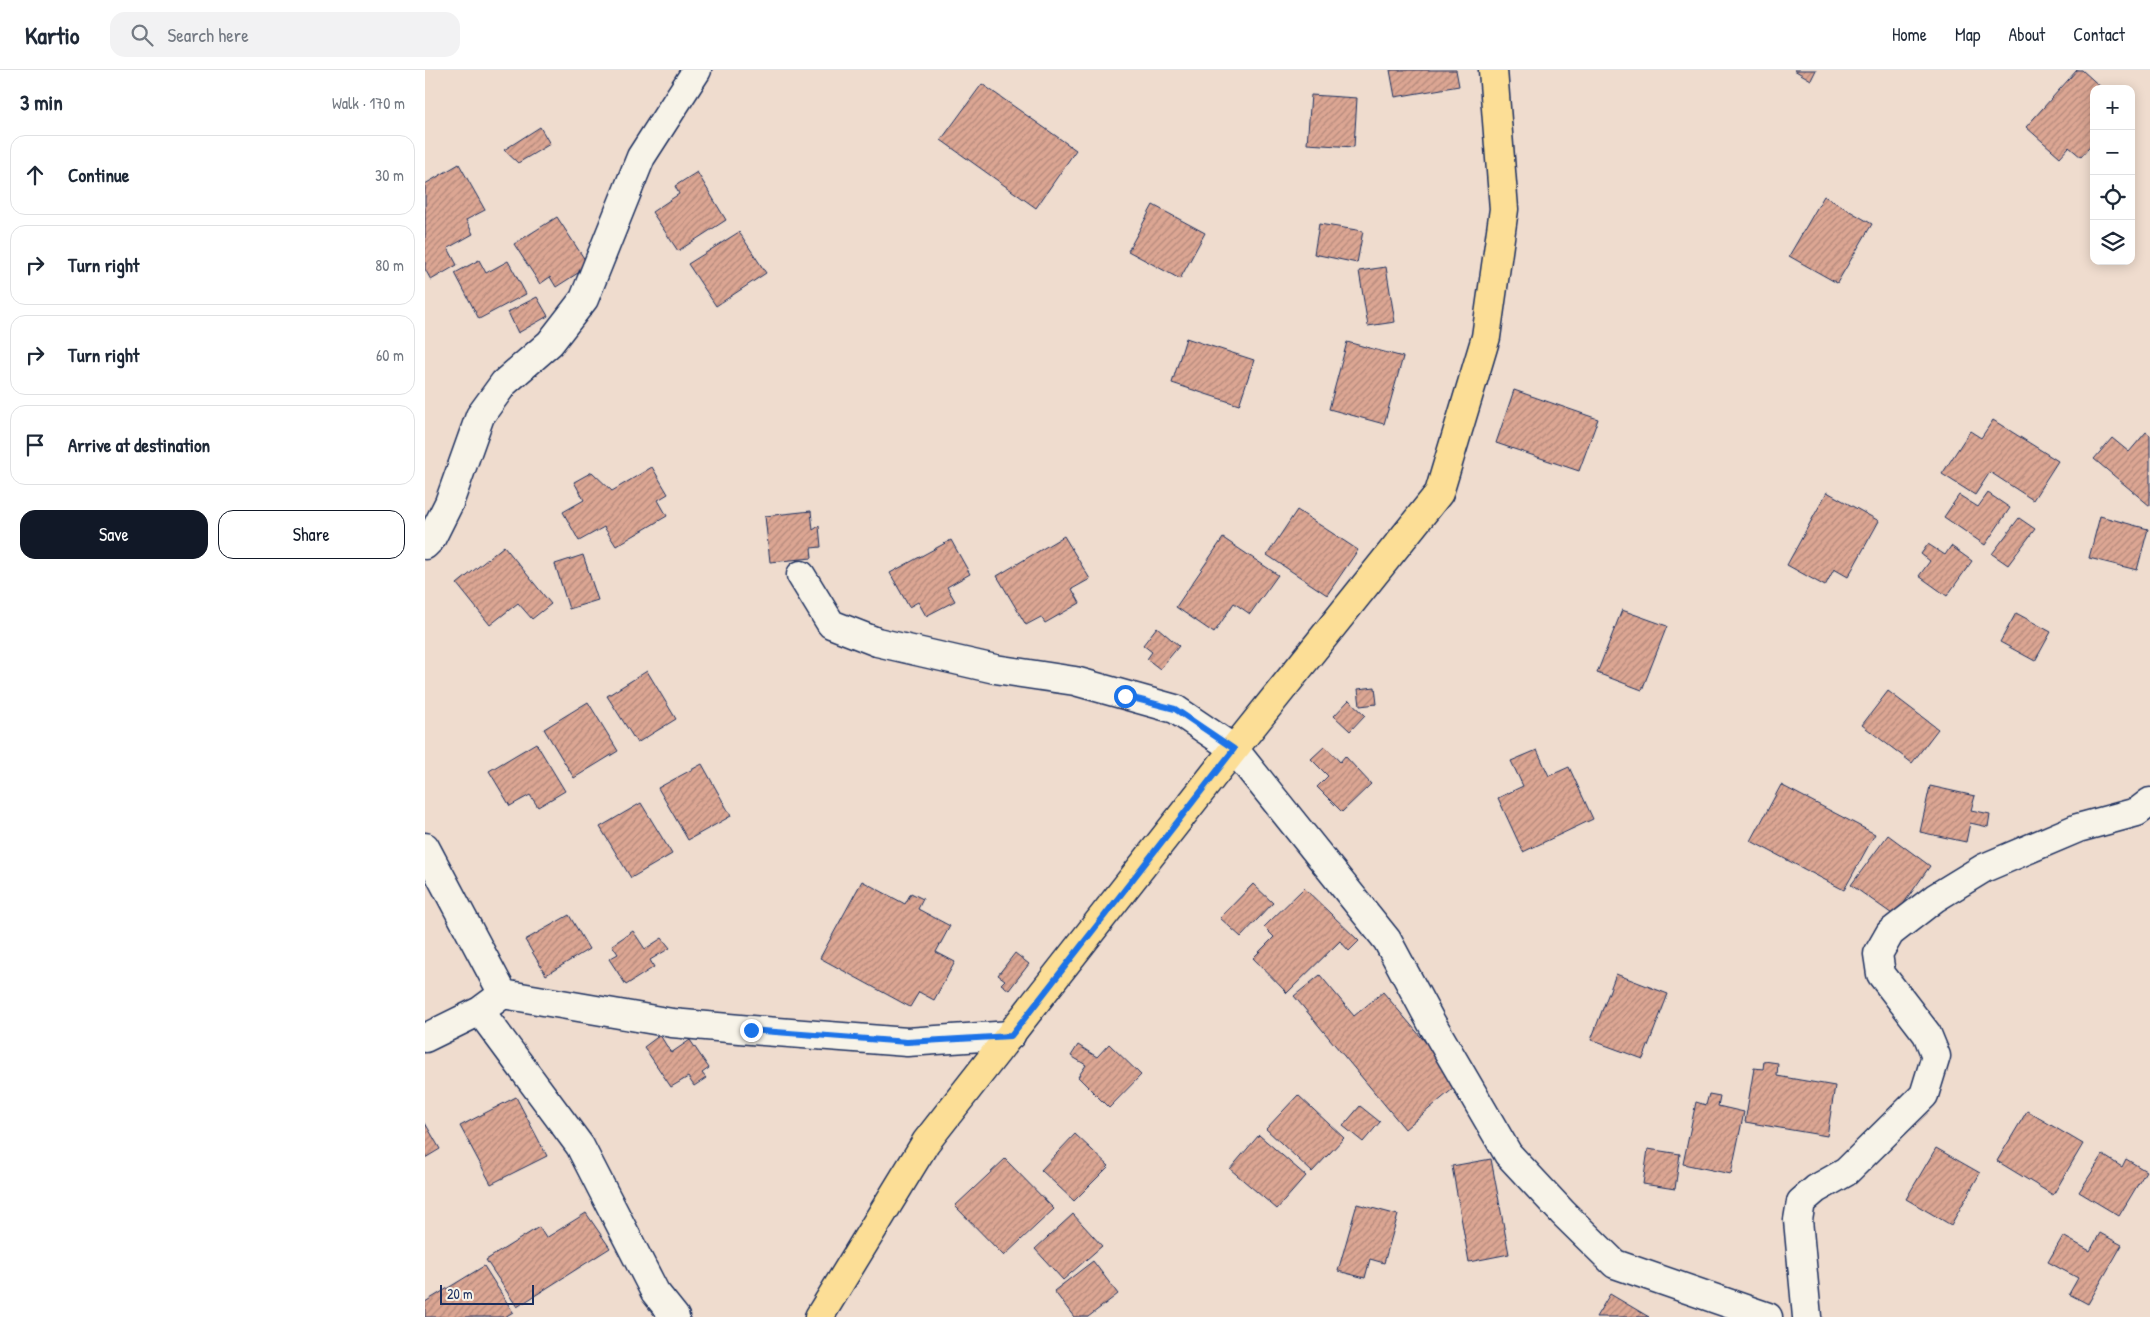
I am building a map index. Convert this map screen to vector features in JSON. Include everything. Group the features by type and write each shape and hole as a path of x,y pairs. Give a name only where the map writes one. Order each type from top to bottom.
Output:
{"main road":[{"path":"819,1317 926,1142 1011,1036 1234,749 1439,493 1486,337 1504,209 1493,70"}],"street":[{"path":"425,545 431,539 449,503 480,416 504,384 550,343 584,299 641,157 697,70"},
{"path":"801,575 831,624 877,642 995,669 1075,681 1175,709 1234,749 1387,940 1431,1022 1508,1154 1563,1213 1615,1264 1768,1317"},
{"path":"1807,1317 1798,1220 1801,1202 1816,1189 1846,1172 1923,1095 1935,1056 1927,1034 1881,974 1878,954 1890,934 1935,898 1984,868 2078,828 2137,812 2150,802"},
{"path":"425,847 503,994"},
{"path":"425,1038 481,1011 503,994 672,1023 751,1030 907,1042 1011,1036"},
{"path":"481,1011 580,1146 655,1292 675,1317"}],"building":[{"path":"1390,70 1456,70 1459,86 1395,97"},
{"path":"1794,70 1816,70 1811,80"},
{"path":"2077,70 2082,70 2099,85 2090,85 2090,147 2081,157 2069,147 2060,157 2026,127"},
{"path":"982,84 1076,150 1036,208 941,140"},
{"path":"1311,95 1357,98 1354,147 1307,144"},
{"path":"540,127 550,144 518,163 504,150"},
{"path":"459,164 485,210 466,220 473,234 448,248 457,265 431,280 425,269 425,184"},
{"path":"697,172 726,220 678,251 652,212 679,194 675,186"},
{"path":"1824,196 1872,224 1837,283 1789,256"},
{"path":"1153,205 1205,233 1180,279 1128,251"},
{"path":"557,217 589,266 556,287 550,277 540,284 514,244"},
{"path":"1319,224 1363,231 1357,263 1314,254"},
{"path":"739,232 766,273 716,306 688,264"},
{"path":"479,260 486,273 508,261 526,294 479,319 455,273"},
{"path":"1386,267 1395,322 1368,326 1359,271"},
{"path":"537,297 548,316 518,333 508,312"},
{"path":"1186,338 1254,360 1239,405 1172,383"},
{"path":"1347,342 1403,357 1384,424 1329,409"},
{"path":"1514,390 1598,419 1579,471 1496,443"},
{"path":"1993,420 2058,461 2033,500 1990,472 1975,495 1942,474 1970,431 1981,438"},
{"path":"2146,432 2150,435 2150,506 2094,459 2112,438 2129,452"},
{"path":"652,467 668,494 658,500 667,516 616,546 604,527 579,541 563,512 584,500 574,482 592,472 612,491"},
{"path":"1827,492 1879,521 1848,577 1834,569 1825,586 1787,565"},
{"path":"1988,493 2010,508 1985,545 1944,517 1959,495 1978,507"},
{"path":"1297,510 1358,550 1327,595 1267,555"},
{"path":"811,511 813,530 819,526 821,547 811,548 812,558 770,562 765,516"},
{"path":"2100,516 2148,529 2137,570 2089,558"},
{"path":"2019,518 2035,529 2008,565 1992,554"},
{"path":"1064,536 1090,579 1072,589 1080,603 1045,623 1041,617 1026,625 997,576"},
{"path":"1223,538 1278,575 1250,614 1234,603 1214,633 1176,607"},
{"path":"951,540 970,574 947,587 955,601 926,616 918,602 909,607 890,573"},
{"path":"1928,544 1945,555 1951,546 1972,561 1947,596 1919,576 1930,561 1921,554"},
{"path":"504,546 551,604 532,619 518,603 490,625 457,584"},
{"path":"583,555 598,600 569,609 555,564"},
{"path":"1622,610 1667,626 1642,690 1597,673"},
{"path":"2016,613 2051,632 2035,661 2000,642"},
{"path":"1157,627 1179,646 1160,669 1147,659 1152,652 1143,645"},
{"path":"647,671 676,719 637,743 607,696"},
{"path":"1375,687 1377,704 1360,706 1358,689"},
{"path":"1888,691 1938,729 1912,763 1862,725"},
{"path":"1349,700 1365,715 1350,731 1334,716"},
{"path":"588,702 618,751 574,778 544,729"},
{"path":"536,743 565,791 538,807 530,795 510,806 489,771"},
{"path":"1325,746 1340,762 1345,756 1371,784 1342,812 1317,787 1328,776 1311,759"},
{"path":"1537,750 1549,776 1569,767 1593,819 1523,852 1498,798 1523,786 1511,761"},
{"path":"702,764 731,816 688,840 658,788"},
{"path":"1781,785 1875,834 1844,890 1751,841"},
{"path":"1930,786 1975,796 1971,810 1990,814 1988,827 1970,823 1966,842 1920,832"},
{"path":"641,803 672,854 631,878 600,827"},
{"path":"1888,835 1930,866 1895,916 1851,885"},
{"path":"862,881 905,904 911,893 923,899 918,909 950,926 936,952 955,962 934,1000 919,992 910,1007 820,958"},
{"path":"1253,884 1273,903 1241,937 1220,918"},
{"path":"1304,888 1359,941 1349,951 1340,941 1287,993 1253,958 1274,937 1264,927"},
{"path":"569,915 589,949 546,975 525,940"},
{"path":"633,931 645,949 662,938 670,948 650,960 654,967 626,985 609,959 618,954 612,945"},
{"path":"1015,953 1029,964 1009,990 1001,984 1005,980 998,975"},
{"path":"1616,974 1668,994 1643,1059 1591,1040"},
{"path":"1320,975 1354,1016 1383,992 1460,1083 1405,1129 1294,996"},
{"path":"660,1035 671,1053 690,1040 709,1068 702,1073 706,1078 694,1086 688,1077 671,1087 644,1047"},
{"path":"1109,1044 1141,1075 1109,1108 1078,1077 1086,1065 1071,1056 1078,1045 1097,1057"},
{"path":"1764,1061 1778,1063 1777,1076 1835,1086 1827,1136 1745,1122 1754,1068 1763,1069"},
{"path":"1709,1094 1720,1096 1718,1106 1744,1112 1731,1174 1683,1164 1696,1102 1706,1105"},
{"path":"1298,1095 1344,1138 1312,1172 1266,1129"},
{"path":"516,1097 547,1156 491,1184 460,1126"},
{"path":"1360,1106 1380,1122 1363,1142 1343,1126"},
{"path":"2027,1111 2083,1144 2053,1195 1997,1161"},
{"path":"425,1123 440,1149 425,1158"},
{"path":"1075,1134 1109,1166 1074,1201 1041,1170"},
{"path":"1259,1135 1306,1176 1277,1209 1230,1169"},
{"path":"1936,1148 1980,1173 1951,1225 1906,1199"},
{"path":"1648,1149 1680,1154 1675,1189 1643,1184"},
{"path":"2103,1155 2122,1167 2126,1159 2146,1171 2119,1216 2079,1192"},
{"path":"1005,1159 1054,1209 1004,1256 955,1206"},
{"path":"1491,1159 1509,1254 1469,1262 1452,1166"},
{"path":"1357,1204 1398,1215 1384,1263 1370,1259 1365,1278 1338,1271"},
{"path":"586,1213 610,1248 517,1307 486,1260 539,1227 546,1238"},
{"path":"1073,1214 1102,1246 1063,1280 1035,1249"},
{"path":"2100,1233 2122,1245 2088,1304 2069,1294 2078,1278 2048,1262 2063,1236 2090,1251"},
{"path":"1093,1261 1118,1294 1088,1317 1074,1317 1054,1291"},
{"path":"484,1266 513,1312 505,1317 425,1317 425,1302"},
{"path":"1610,1294 1649,1317 1596,1317"}],"route":[{"path":"751,1030 907,1042 1011,1036 1234,749 1175,709 1125,696"}]}
